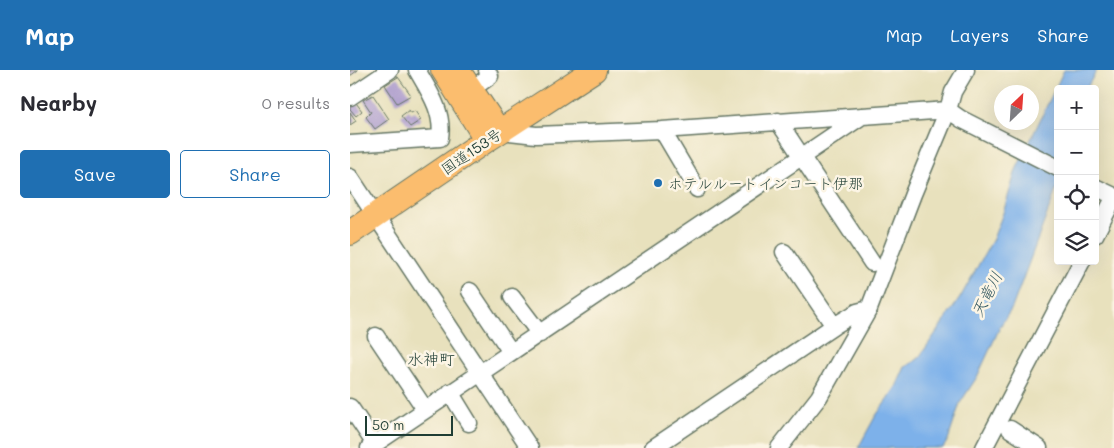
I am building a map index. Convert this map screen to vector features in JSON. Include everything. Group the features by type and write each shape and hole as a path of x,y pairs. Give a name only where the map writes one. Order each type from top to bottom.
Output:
{"highway":[{"name":"国道153号","path":"350,233 594,70"}],"main road":[{"path":"452,72 493,136"}],"street":[{"path":"350,97 390,70"},
{"path":"350,144 440,138 442,128 438,109 417,70"},
{"path":"438,109 490,76 487,70"},
{"path":"778,448 819,397 869,309 914,194 955,114 953,92 966,70"},
{"path":"493,136 662,130 862,116 955,114 1054,166"},
{"path":"350,407 372,446 862,116"},
{"path":"778,121 872,263"},
{"path":"662,130 697,189"},
{"path":"350,177 530,448"},
{"path":"1099,222 1108,194"},
{"path":"784,252 834,326"},
{"path":"984,448 1080,265"},
{"path":"470,291 510,352"},
{"path":"512,297 540,334"},
{"path":"653,448 834,326 857,312 869,309"},
{"path":"376,336 425,409"},
{"path":"450,392 469,423"},
{"path":"1010,429 1039,448"}],"water":[{"path":"1064,70 1097,70 1088,85 1057,85"},
{"name":"天竜川","path":"1054,91 1054,196 1012,308 1001,325 977,377 960,403 948,440 943,448 858,448 875,417 896,387 905,367 918,359 960,298 993,239 1016,170 1035,130 1039,130 1039,122"}],"building":[{"path":"350,70 358,70 350,76"},
{"path":"398,77 411,95 397,103 385,85"},
{"path":"373,95 389,119 375,129 366,117 371,112 363,100"},
{"path":"354,100 362,111 356,116 350,109 350,104"},
{"path":"409,110 411,113 415,111 421,120 410,127 401,116"},
{"path":"350,112 356,121 350,125"}],"place":[{"name":"ホテルルートインコート伊那","path":"658,183"}],"district":[{"name":"水神町","path":"431,358"}]}
